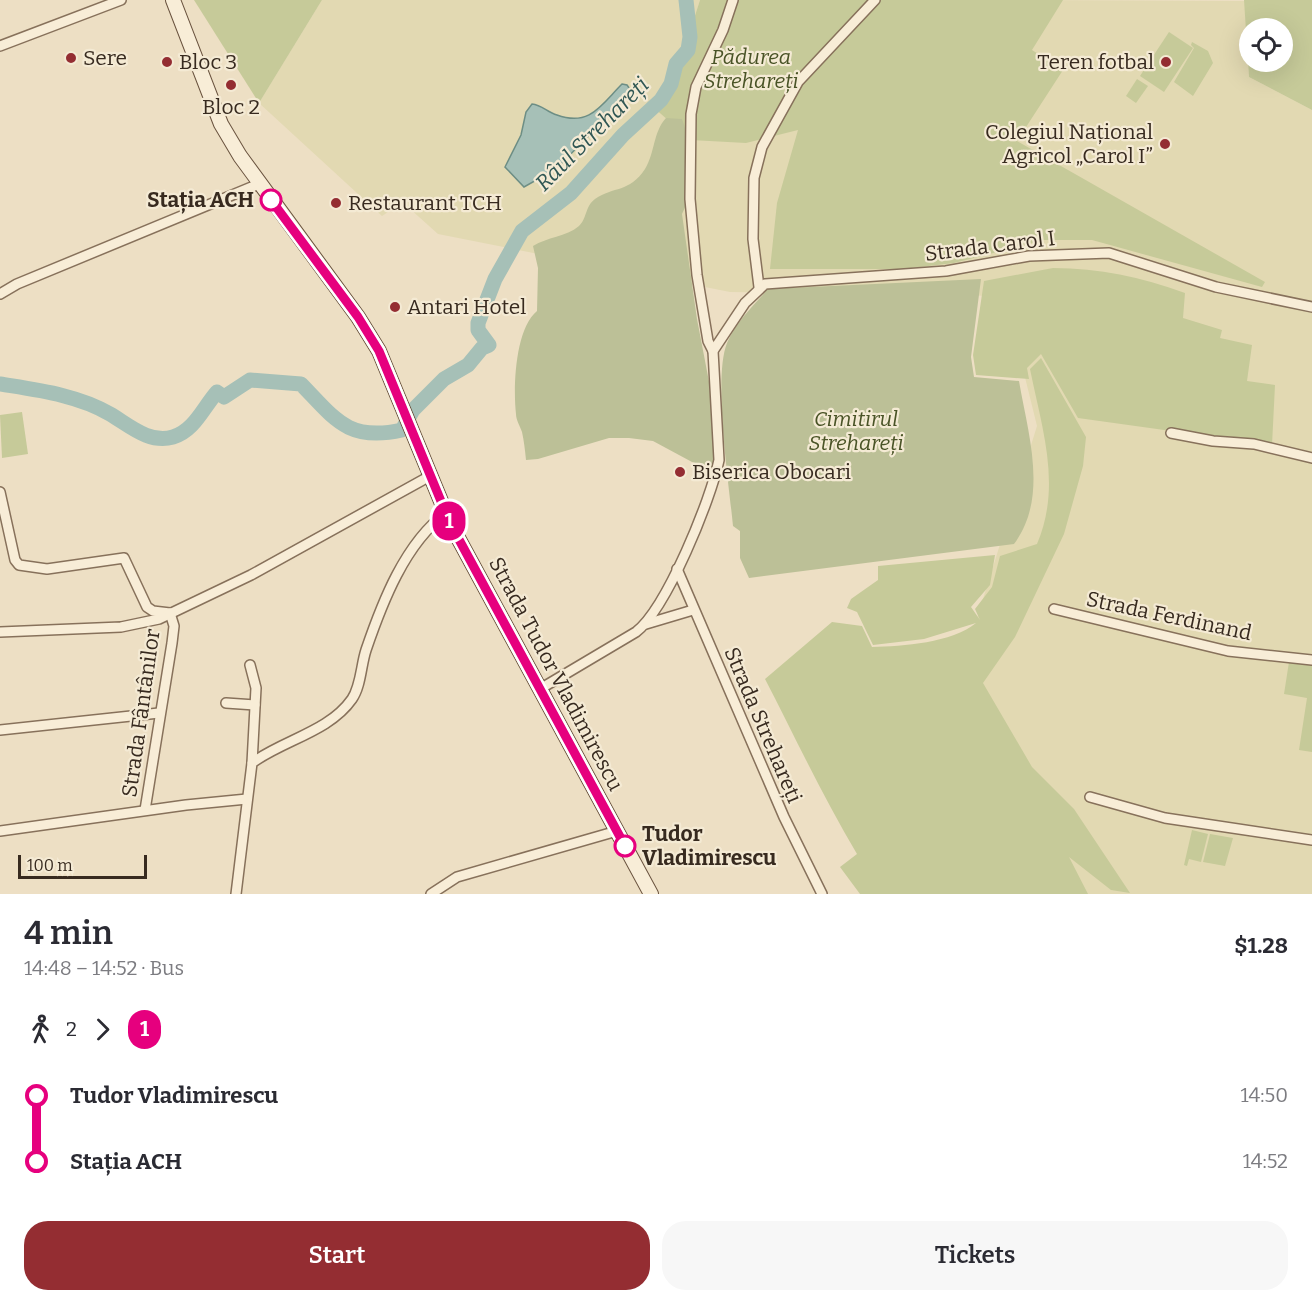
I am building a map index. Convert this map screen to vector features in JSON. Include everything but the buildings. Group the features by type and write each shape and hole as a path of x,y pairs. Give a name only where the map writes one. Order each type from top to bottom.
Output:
{"main road":[{"name":"Strada Tudor Vladimirescu","path":"173,0 221,124 260,184 358,317 379,351 446,513 651,894"}],"street":[{"path":"0,46 121,0"},
{"path":"646,624 676,568 700,515 718,459 713,351 708,341 697,275 691,209 691,114 696,87 723,30 733,0"},
{"path":"713,351 745,303 759,287 753,228 754,178 762,147 798,82 875,0"},
{"path":"0,294 16,284 260,184"},
{"name":"Strada Carol I","path":"759,287 778,281 946,271 1029,256 1109,253 1216,287 1312,307"},
{"path":"1171,433 1213,441 1254,444 1312,458"},
{"path":"0,492 15,560 19,565 47,569 124,558 147,607 153,612 170,613 251,575 430,476"},
{"path":"252,763 279,745 327,721 351,699 374,628 403,566 426,530 446,513"},
{"name":"Strada Strehareți","path":"676,568 786,823 822,894"},
{"name":"Strada Ferdinand","path":"1054,609 1228,651 1312,660"},
{"path":"540,689 646,624 693,610"},
{"name":"Strada Fântânilor","path":"0,632 121,627 151,621 170,613 174,626 172,643 145,810"},
{"path":"236,894 252,763 256,688 250,665"},
{"path":"226,703 255,705"},
{"path":"0,730 159,714"},
{"path":"1090,797 1165,818 1312,840"},
{"path":"0,831 145,810 247,799"},
{"path":"431,894 457,877 617,831"}],"shaded area":[{"path":"322,0 700,0 681,59 653,107 1027,0 1245,1 1246,18 1239,18 1239,72 1249,72 1249,77 1312,110 1312,894 1072,894 938,743 1037,426 1005,296 730,292 438,234 409,208 391,210 382,216 259,103"}],"green space":[{"path":"194,0 322,0 259,103"},
{"name":"Pădurea Strehareți","path":"700,0 1063,0 1032,50 1063,70 1017,141 1265,282 1262,287 1092,240 1044,240 954,263 903,269 770,269 777,203 798,130 746,143 691,140 653,107 681,59"},
{"path":"1244,0 1312,0 1312,110 1249,77 1249,72 1293,72 1293,18 1245,18"},
{"name":"Teren fotbal","path":"1169,32 1193,48 1164,92 1140,76"},
{"path":"1192,42 1208,51 1213,63 1193,96 1174,82 1194,48 1191,45"},
{"path":"1137,79 1148,86 1136,103 1126,96"},
{"path":"666,118 682,119 691,155 690,191 682,214 697,319 715,413 717,469 692,462 653,441 629,438 609,438 538,459 526,460 522,432 516,416 515,389 520,345 524,331 537,311 538,268 533,246 574,230 582,223 589,205 595,199 627,186 639,177 648,163 659,130"},
{"path":"1053,268 1120,274 1185,293 1183,318 1222,330 1220,338 1252,345 1247,381 1275,385 1272,445 1078,418 1041,354 1027,368 1029,379 976,375 973,355 984,281"},
{"name":"Cimitirul Strehareți","path":"981,279 971,357 974,377 1019,381 1031,443 1033,486 1031,506 1025,526 1014,544 749,578 740,558 740,531 733,526 721,380 727,343 740,321 768,289"},
{"path":"1041,358 1086,437 1083,466 1064,534 1015,637 983,683 1032,767 1074,809 1130,893 1111,890 1069,857 1088,894 860,894 840,867 857,854 765,679 832,622 862,626 872,647 941,639 966,630 976,623 924,639 873,645 857,612 847,608 851,599 878,580 878,566 995,555 990,585 971,607 980,620 975,609 992,587 1000,556 1037,544 1044,522 1049,479 1047,457 1030,369"},
{"path":"22,412 28,454 2,458 0,415"},
{"path":"1289,662 1312,664 1312,752 1299,750 1307,698 1284,694"},
{"path":"1192,830 1208,834 1201,862 1189,859 1187,866 1184,865"},
{"path":"1210,834 1233,838 1225,866 1203,862"}],"water":[{"path":"622,84 627,85 632,92 556,169 524,187 505,167 521,135 526,112 532,104 568,118 587,116 601,106"}],"waterway":[{"name":"Râul Strehareți","path":"0,384 57,394 85,402 140,432 156,438 173,437 187,430 217,392 224,397 250,380 301,384 334,417 355,430 368,433 402,430 413,410 444,379 468,365 482,348 489,345 478,330 478,323 495,279 522,231 571,193 623,135 661,100 671,84 676,64 688,50 690,37 686,0"}],"bus line":[{"name":"1","path":"271,200 358,317 379,351 450,523 625,846"}],"place":[{"name":"Sere","path":"71,58"},
{"name":"Bloc 3","path":"167,62"},
{"name":"Teren fotbal","path":"1166,62"},
{"name":"Bloc 2","path":"231,85"},
{"name":"Colegiul Național Agricol „Carol I”","path":"1165,144"},
{"name":"Stația ACH","path":"271,200"},
{"name":"Restaurant TCH","path":"336,203"},
{"name":"Antari Hotel","path":"395,307"},
{"name":"Biserica Obocari","path":"680,472"},
{"name":"Tudor Vladimirescu","path":"625,846"}]}
